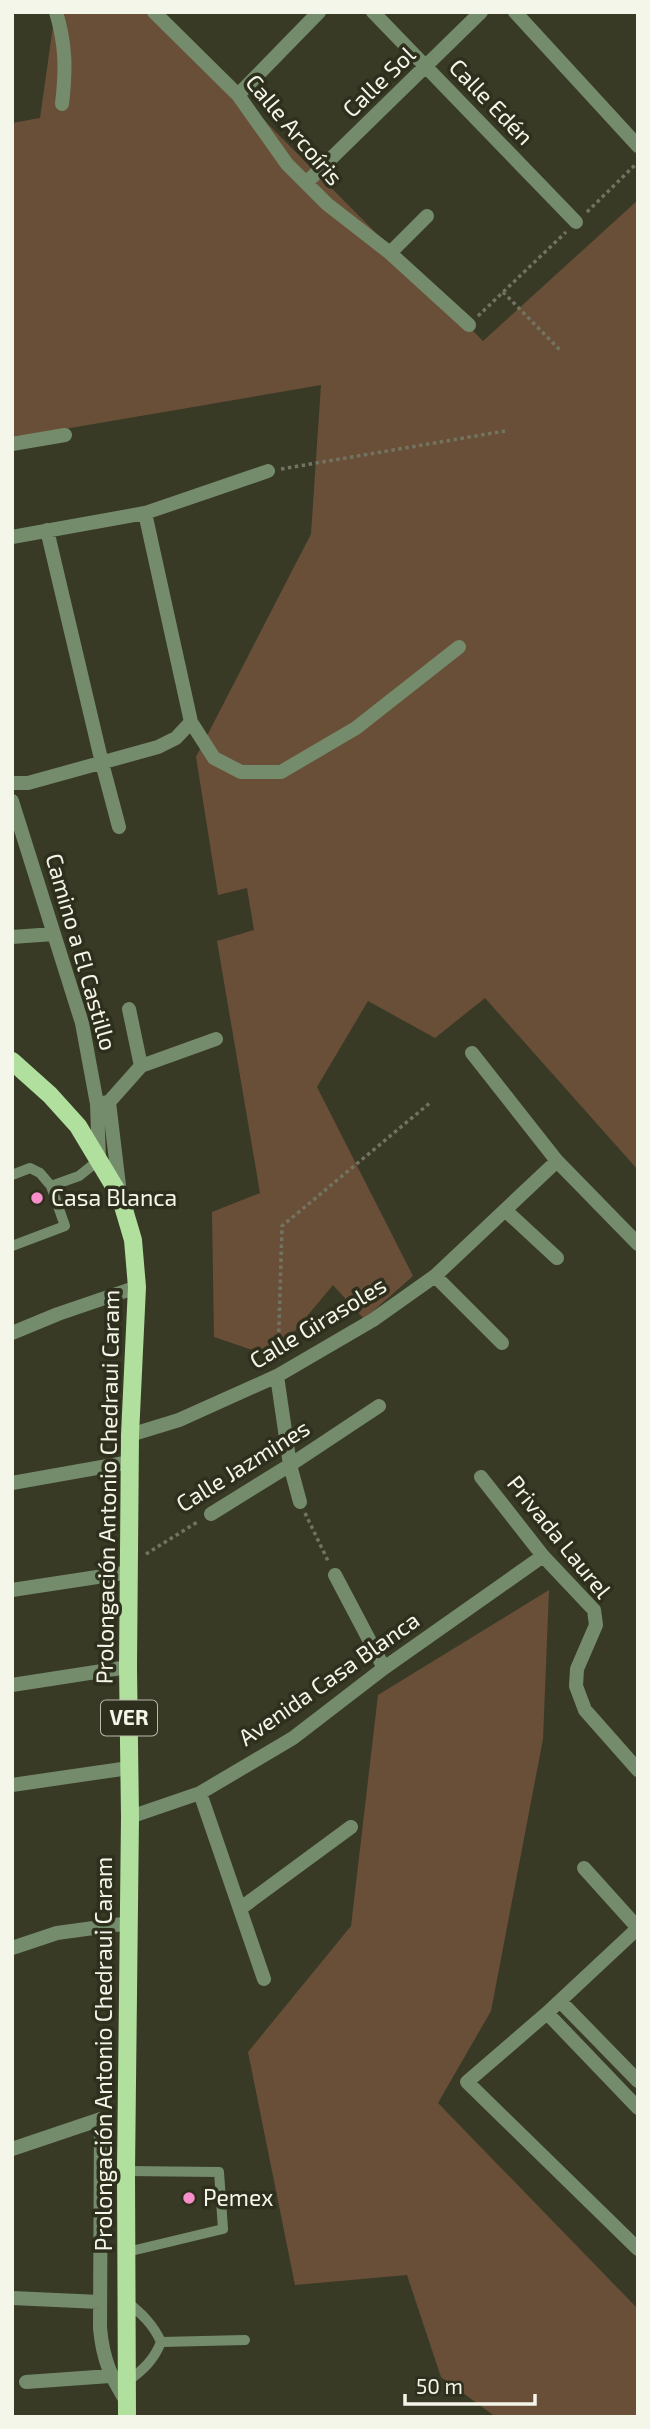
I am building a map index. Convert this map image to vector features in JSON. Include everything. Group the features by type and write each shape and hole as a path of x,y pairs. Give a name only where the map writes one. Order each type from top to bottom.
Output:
{"main road":[{"name":"Prolongación Antonio Chedraui Caram","path":"12,1061 71,1118 120,1196 133,1240 137,1287 130,1435 127,2252 119,2379 127,2410"}],"street":[{"path":"56,12 62,31 66,68 62,104"},
{"name":"Calle Arcoíris","path":"154,12 237,95 287,164 327,204 390,253 469,325"},
{"path":"237,95 319,12"},
{"name":"Calle Edén","path":"373,12 576,222"},
{"name":"Calle Sol","path":"307,182 481,12"},
{"path":"515,12 638,146"},
{"path":"390,253 426,216"},
{"path":"12,444 65,435"},
{"path":"12,537 145,513 268,471"},
{"path":"145,513 191,722 214,758 241,772 281,772 356,728 459,647"},
{"path":"47,530 119,827"},
{"path":"12,783 28,783 158,747 176,738 191,722"},
{"name":"Camino a El Castillo","path":"12,801 82,1023 103,1103 120,1196"},
{"path":"12,937 54,934"},
{"path":"129,1009 141,1066"},
{"path":"103,1103 141,1066 216,1040"},
{"path":"472,1053 557,1161 638,1244"},
{"name":"Camino a El Castillo","path":"99,1160 103,1103"},
{"name":"Calle Girasoles","path":"130,1435 179,1420 277,1376 373,1320 435,1276 557,1161"},
{"path":"505,1210 557,1258"},
{"path":"435,1276 502,1343"},
{"path":"12,1333 137,1287"},
{"path":"277,1376 290,1465 300,1502"},
{"name":"Calle Jazmines","path":"211,1514 379,1406"},
{"path":"12,1483 130,1462"},
{"name":"Privada Laurel","path":"481,1477 543,1556 594,1610 596,1625 577,1669 576,1686 585,1710 638,1770"},
{"name":"Avenida Casa Blanca","path":"130,1817 200,1793 293,1738 384,1668 543,1556"},
{"path":"12,1590 130,1568"},
{"path":"335,1575 384,1668"},
{"path":"12,1685 128,1667"},
{"path":"12,1785 130,1768"},
{"path":"200,1793 264,1979"},
{"path":"241,1908 351,1827"},
{"path":"584,1868 638,1928 547,2013 467,2082 638,2249"},
{"path":"12,1948 57,1933 130,1923"},
{"path":"560,2001 638,2081"},
{"path":"547,2013 638,2108"},
{"path":"12,2149 101,2119 100,2302 103,2354 119,2379"},
{"path":"12,2298 100,2302"},
{"path":"26,2382 119,2379"}],"lane":[{"path":"51,1185 79,1175 99,1160"},
{"path":"12,1175 30,1168 40,1173 51,1185 65,1226 12,1246"},
{"path":"126,2171 219,2172 223,2228 127,2252"},
{"path":"119,2379 146,2367 156,2355 161,2342 145,2317 126,2301"},
{"path":"161,2342 245,2340"}],"path":[{"path":"469,325 638,162"},
{"path":"503,292 561,351"},
{"path":"268,471 505,431"},
{"path":"277,1376 282,1226 430,1102"},
{"path":"300,1502 335,1575"},
{"name":"Calle Jazmines","path":"130,1568 211,1514"}],"shaded area":[{"path":"55,12 157,12 483,341 638,200 638,1170 485,998 435,1038 368,1001 317,1087 413,1276 364,1319 333,1285 273,1357 214,1337 212,1212 260,1193 217,941 254,930 247,888 218,895 196,757 311,534 321,385 12,438 12,123 40,118"},
{"path":"549,1590 543,1739 491,2011 438,2103 638,2309 638,2417 496,2417 441,2377 407,2275 295,2285 248,2052 351,1926 378,1695"}],"place":[{"name":"Casa Blanca","path":"37,1198"},
{"name":"Pemex","path":"189,2198"}]}
